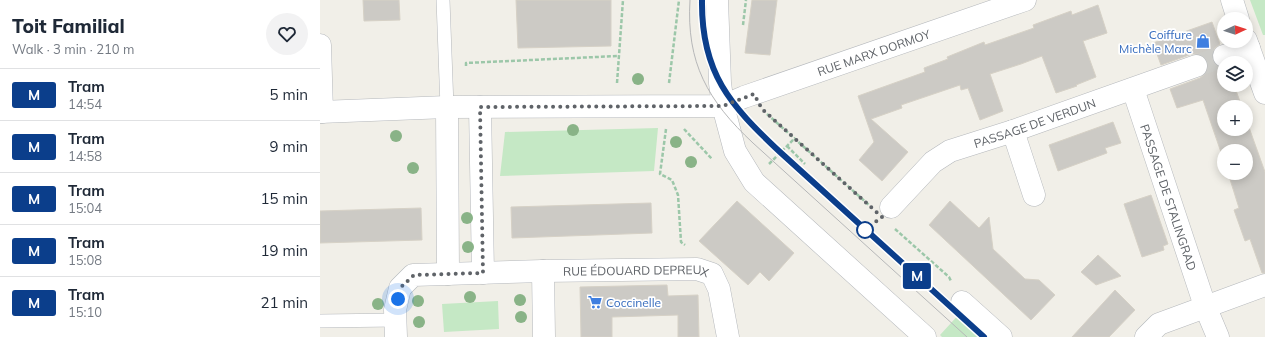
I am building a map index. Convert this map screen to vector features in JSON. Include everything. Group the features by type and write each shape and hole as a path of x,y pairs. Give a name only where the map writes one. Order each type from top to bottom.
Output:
{"street":[{"path":"717,0 716,8 720,83 723,106 735,151 754,182 925,337"},
{"name":"RUE MARX DORMOY","path":"723,106 1025,0"},
{"path":"1232,0 1236,12"},
{"path":"320,45 321,112 480,107 667,115 723,106"},
{"path":"1224,56 1239,48"},
{"path":"1248,48 1265,93"},
{"name":"PASSAGE DE VERDUN","path":"885,214 933,162 950,151 1012,131 1196,66"},
{"name":"PASSAGE DE STALINGRAD","path":"1133,89 1205,306 1218,337"},
{"path":"446,107 448,274"},
{"path":"480,107 483,273"},
{"path":"1012,131 1034,195"},
{"name":"RUE ÉDOUARD DEPREUX","path":"396,329 395,310 400,288 414,275 543,271 697,269 712,274 719,289 728,337"},
{"path":"543,271 544,337"},
{"path":"1146,337 1159,324 1265,284"},
{"path":"962,302 1001,337"}],"lane":[{"path":"443,0 446,107"},
{"path":"320,321 396,329"}],"path":[{"path":"617,86 622,0"},
{"path":"679,0 660,174 672,180 678,195 681,242 690,248"},
{"path":"466,69 466,63 618,56"},
{"path":"754,94 762,109 885,214 949,278 962,302"},
{"path":"667,115 681,126 716,163"},
{"path":"787,146 805,164"}],"green space":[{"path":"1250,0 1265,0 1265,35 1263,35"},
{"path":"658,128 654,171 500,176 505,132"},
{"path":"498,301 499,329 444,332 442,304"},
{"path":"962,311 991,337 942,337 940,335"}],"building":[{"path":"363,0 399,0 400,20 364,21"},
{"path":"516,0 611,0 611,46 518,48"},
{"path":"752,0 777,0 770,55 745,53"},
{"path":"1098,5 1107,33 1083,41 1096,77 1076,85 1077,86 1056,93 1042,56 990,74 1003,111 980,120 968,88 961,90 960,85 901,105 902,108 871,119 908,152 882,181 859,160 874,142 858,96 925,72 924,68 948,59 947,57 984,42 985,45 1034,28 1033,25 1071,11 1072,15"},
{"path":"1212,22 1217,36 1217,46 1212,53 1212,60 1217,65 1217,92 1237,92 1239,100 1217,100 1217,136 1252,136 1265,172 1265,273 1262,273 1250,239 1245,241 1234,210 1239,208 1230,180 1253,180 1253,144 1218,144 1203,100 1177,108 1170,89 1200,78 1208,69 1208,61 1204,56 1192,54 1161,65 1153,43"},
{"path":"1113,122 1121,143 1105,148 1107,153 1058,171 1049,145"},
{"path":"1151,195 1168,244 1163,246 1164,250 1142,257 1124,204"},
{"path":"737,201 794,253 769,281 760,272 748,285 699,241"},
{"path":"950,201 979,228 989,217 993,249 1025,279 1039,280 1055,295 1031,320 929,225"},
{"path":"651,203 652,233 512,238 511,207"},
{"path":"421,208 422,240 320,243 320,211"},
{"path":"1098,255 1121,276 1096,285 1081,272"},
{"path":"667,285 668,296 698,295 699,337 678,337 678,315 612,317 612,337 581,337 580,287"},
{"path":"1115,290 1135,310 1109,337 1072,337"}],"tunnel":[{"path":"1196,66 1217,58"}],"tram line":[{"path":"690,0 690,23 696,62 712,96 724,112 753,143 967,337"},
{"path":"702,0 703,22 710,60 727,93 738,109 766,139 984,337"},
{"name":"M","path":"702,0 703,33 714,73 739,111 750,124 780,152 984,337"}],"place":[{"name":"Coiffure Michèle Marc","path":"1203,41"},
{"name":"Coccinelle","path":"595,302"}],"route":[{"path":"398,299 400,288 414,275 483,273 480,107 723,106 754,94 762,109 882,217 865,230"}]}
